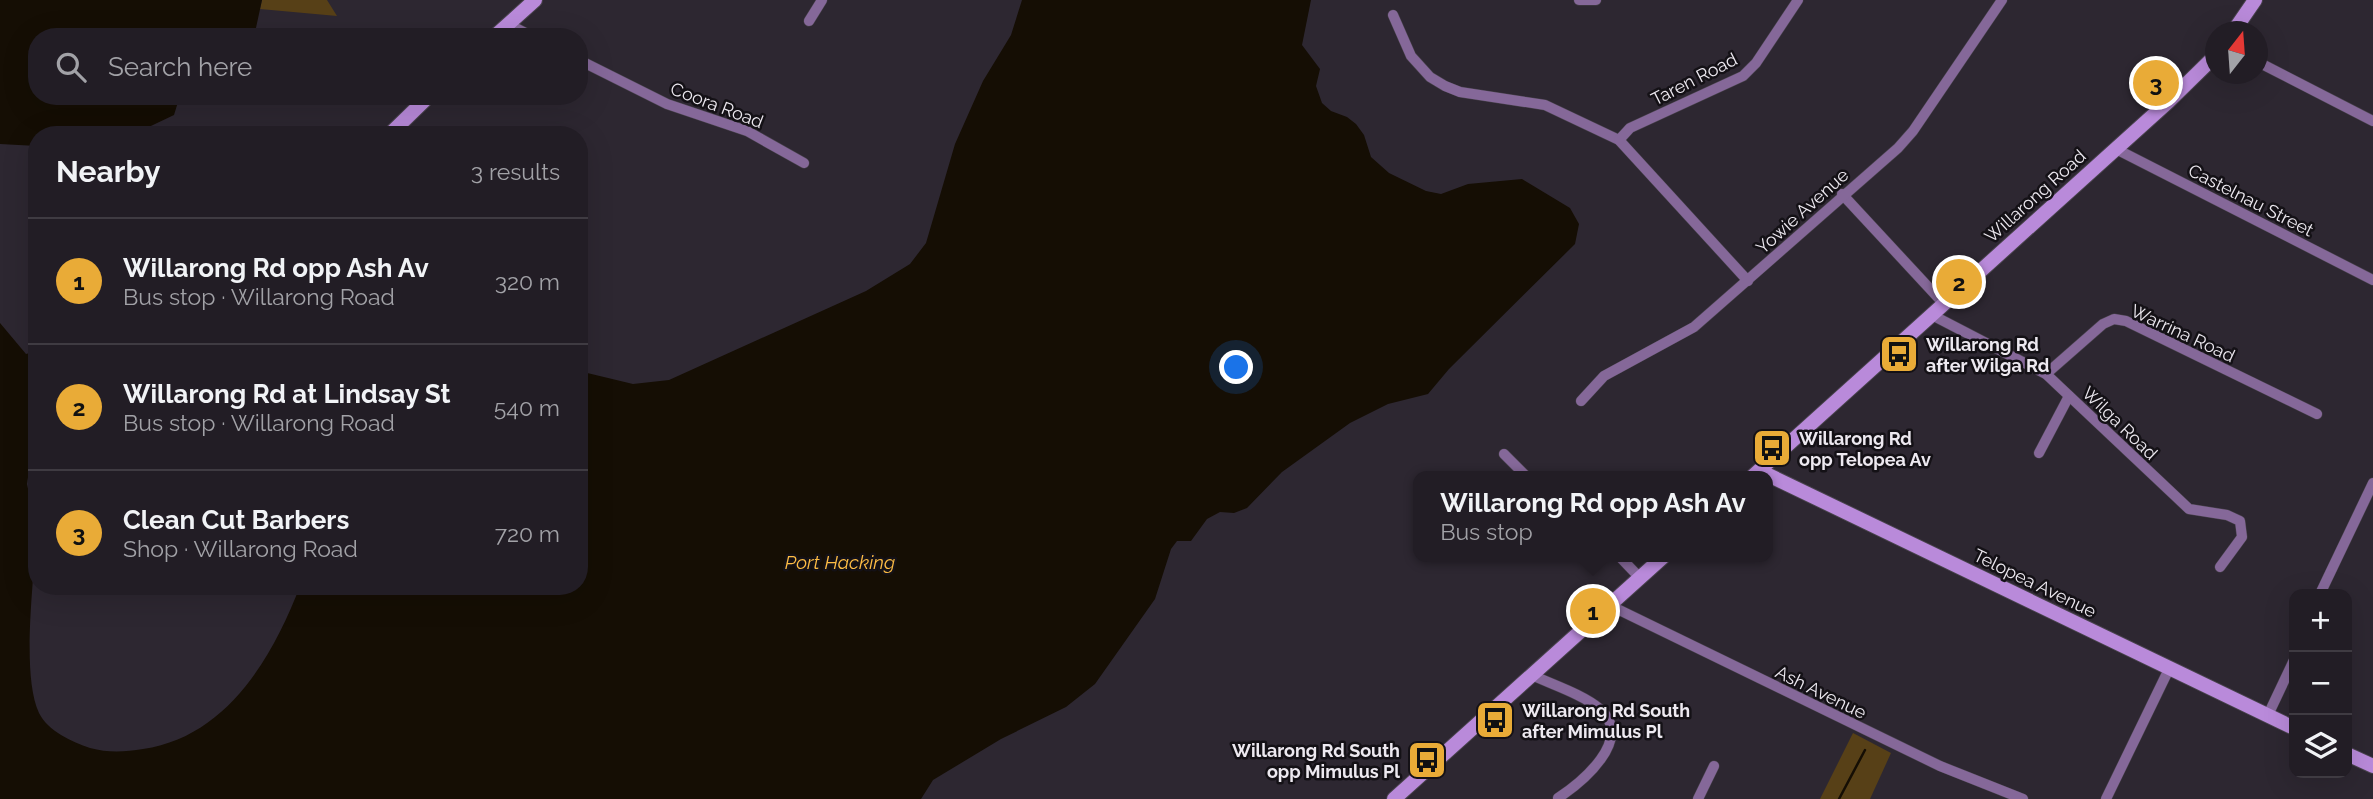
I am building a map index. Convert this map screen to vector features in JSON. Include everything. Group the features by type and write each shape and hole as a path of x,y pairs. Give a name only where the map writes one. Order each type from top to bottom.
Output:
{"street":[{"path":"504,28 534,0"},
{"path":"809,21 822,0"},
{"path":"1579,0 1596,0"},
{"name":"Taren Road","path":"1619,140 1630,128 1743,76 1756,63 1798,0"},
{"name":"Yowie Avenue","path":"1581,401 1604,376 1686,333 1906,140 2002,0"},
{"path":"2241,21 2255,0"},
{"path":"1393,15 1410,56 1430,77 1445,86 1460,92 1545,105 1619,140 1748,281"},
{"path":"508,24 516,28"},
{"name":"Coora Road","path":"588,64 667,104 747,131 804,163"},
{"name":"Willarong Road","path":"1758,471 2116,149 2205,65"},
{"path":"2268,67 2373,121"},
{"path":"398,126 420,105"},
{"name":"Castelnau Street","path":"2116,149 2373,280"},
{"path":"1842,194 1944,304"},
{"name":"Wilga Road","path":"1932,315 2046,374 2183,506 2240,521 2242,537 2220,566"},
{"name":"Warrina Road","path":"2046,374 2103,324 2114,319 2126,321 2317,414"},
{"path":"2039,453 2069,396"},
{"path":"1504,454 1521,471"},
{"name":"Telopea Avenue","path":"1773,481 2289,726"},
{"path":"2322,589 2373,483"},
{"path":"1625,562 1640,578"},
{"path":"1394,799 1658,562"},
{"name":"Ash Avenue","path":"1609,606 1928,761 2023,799"},
{"path":"2106,799 2169,669"},
{"path":"2268,715 2289,671"},
{"path":"1532,675 1599,708 1609,722 1608,743 1594,770 1558,798"},
{"path":"2352,756 2373,766"},
{"path":"1698,799 1714,766"}],"shaded area":[{"path":"262,0 327,0 337,16 260,9"},
{"path":"1853,733 1891,753 1870,799 1820,799"}],"water":[{"path":"0,0 262,0 256,28 28,28 28,105 177,105 174,115 151,126 28,126 28,146 0,144"},
{"name":"Port Hacking","path":"1022,0 1311,0 1302,45 1320,69 1316,86 1322,103 1356,124 1364,135 1371,157 1389,173 1426,191 1441,194 1468,184 1522,179 1570,208 1579,224 1575,244 1449,369 1428,394 1388,404 1350,423 1282,472 1247,508 1234,513 1220,512 1207,519 1191,541 1177,541 1171,549 1155,599 1095,684 1066,707 1001,739 933,780 921,799 0,799 0,323 28,353 28,595 32,595 31,678 39,713 48,725 61,735 97,750 130,751 172,742 199,729 222,711 242,690 275,641 296,595 588,595 588,373 633,384 669,380 866,291 910,264 926,243 955,144 983,81 1011,35"}],"waterway":[{"path":"1839,799 1865,750"}],"place":[{"name":"Clean Cut Barbers","path":"2156,83"},
{"name":"Willarong Rd at Lindsay St","path":"1959,282"},
{"name":"Willarong Rd after Wilga Rd","path":"1899,354"},
{"name":"Willarong Rd opp Telopea Av","path":"1772,448"},
{"name":"Willarong Rd opp Ash Av","path":"1593,611"},
{"name":"Willarong Rd South after Mimulus Pl","path":"1495,720"},
{"name":"Willarong Rd South opp Mimulus Pl","path":"1427,760"}]}
